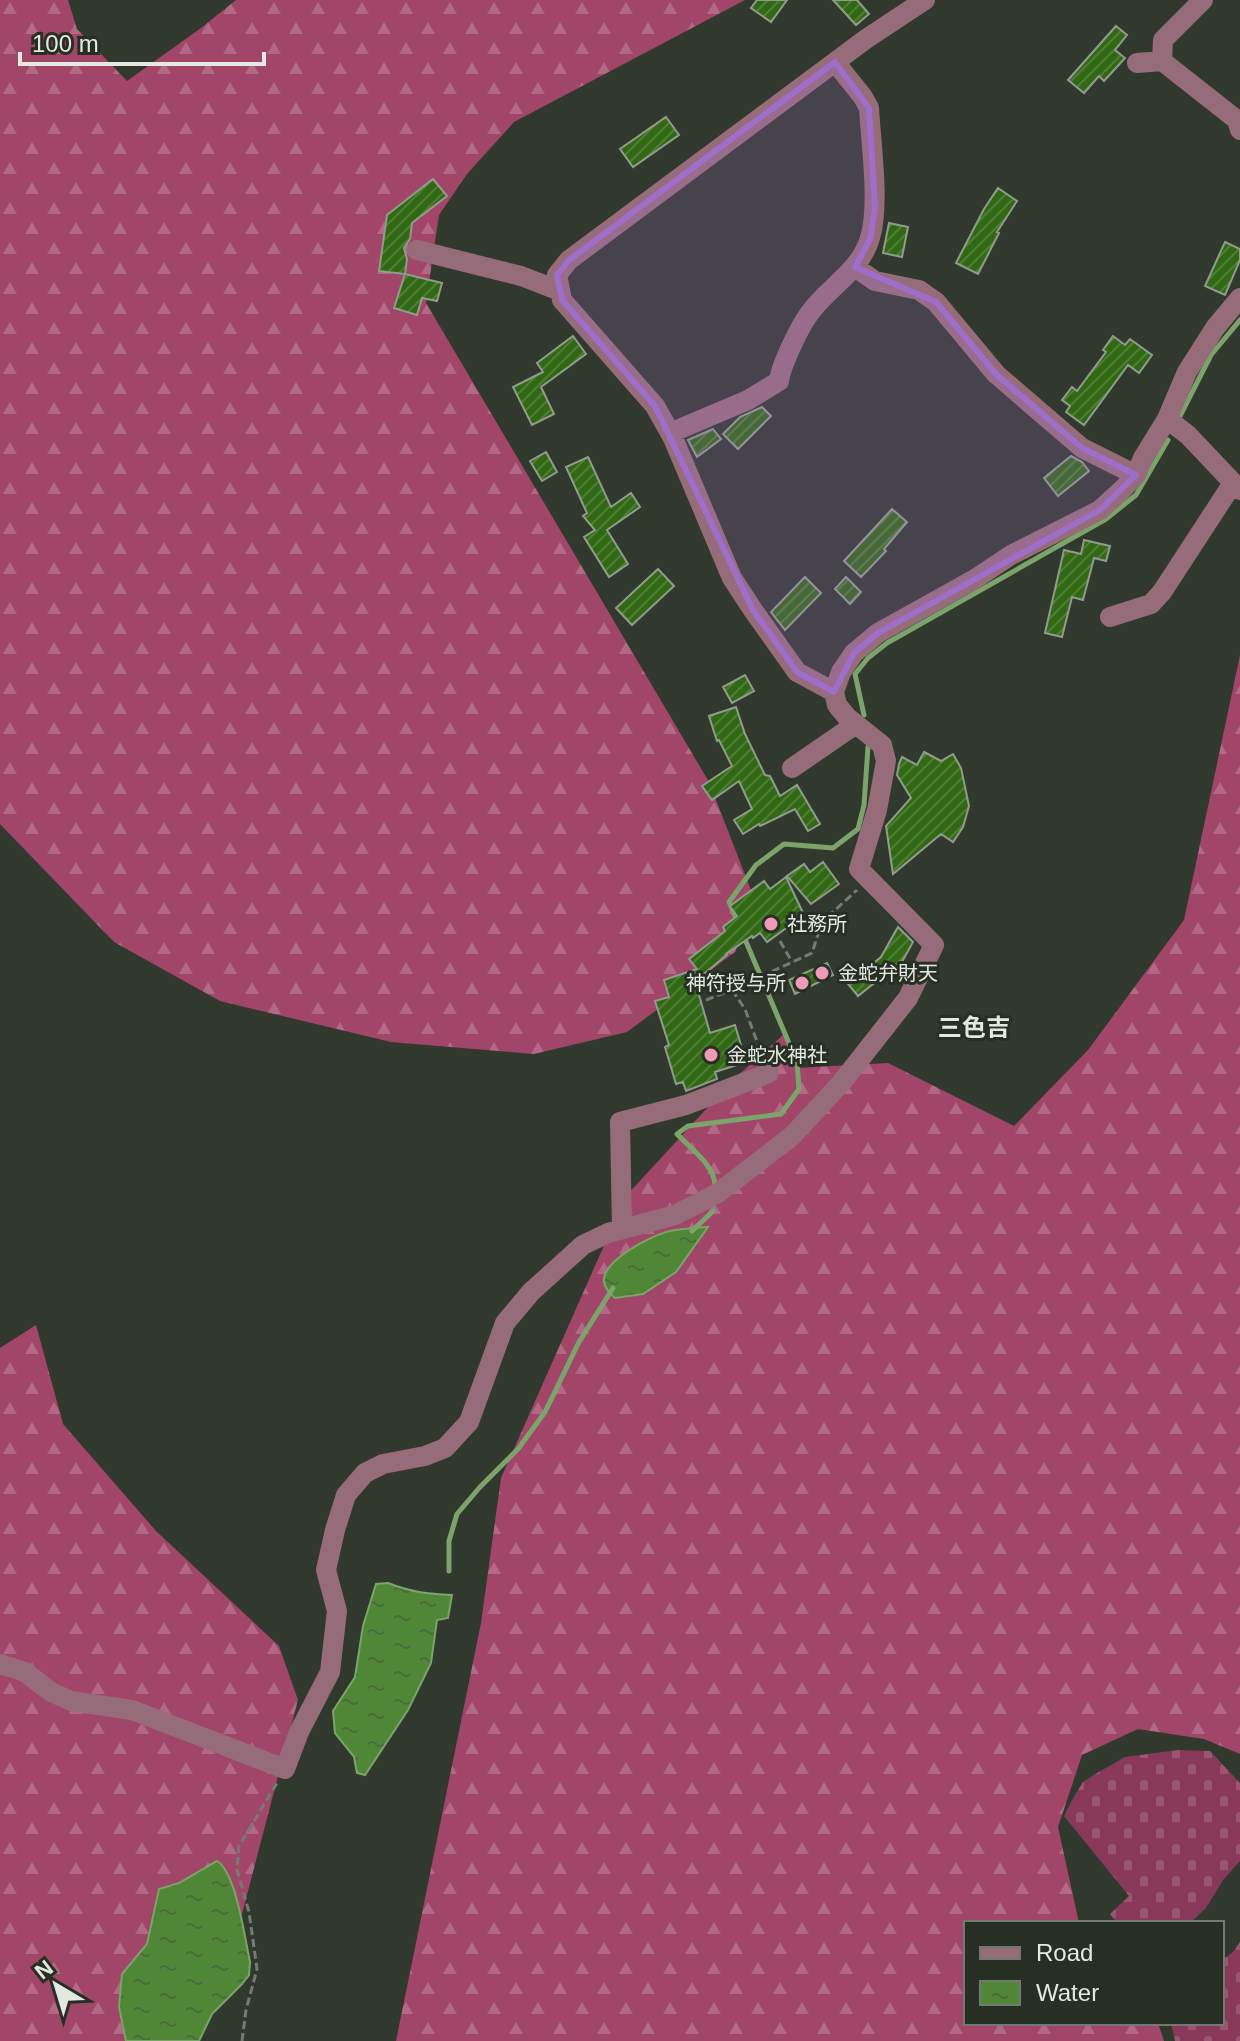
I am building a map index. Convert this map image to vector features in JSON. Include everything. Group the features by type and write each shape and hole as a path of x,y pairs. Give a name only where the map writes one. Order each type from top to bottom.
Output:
{"street":[{"path":"834,692 797,672 732,578 670,433 655,406 562,300 557,275 569,260 835,62 925,0"},
{"path":"1162,61 1163,40 1203,0"},
{"path":"1137,63 1162,61 1237,120 1240,130"},
{"path":"670,433 748,400 779,381 781,370 809,313 855,267 870,239 875,208 869,108 835,62"},
{"path":"417,250 521,276 560,291"},
{"path":"855,267 875,281 919,290 936,302 996,374 1082,448 1136,475"},
{"path":"0,1664 25,1672 51,1692 71,1701 132,1710 285,1769 299,1732 330,1672 337,1611 326,1570 346,1495 365,1473 383,1464 425,1456 445,1448 469,1422 505,1323 531,1292 583,1245 608,1233 675,1215 718,1193 792,1136 842,1082 908,998 934,945 859,869 877,810 886,761 882,745 837,705 834,692 841,672 854,653 878,633 975,579 1011,555 1100,510 1136,475 1167,419 1187,372 1215,328 1240,298"},
{"path":"1110,617 1151,604 1236,487 1188,435 1167,419"},
{"path":"792,768 856,724"},
{"path":"622,1229 620,1122 686,1105 769,1073"}],"path":[{"path":"706,1000 812,953 822,922 868,879"},
{"path":"780,941 792,962"},
{"path":"732,990 745,1009 769,1073"},
{"path":"242,2041 246,2010 257,1969 249,1912 237,1870 239,1846 285,1769"}],"highlighted area":[{"path":"835,62 869,108 875,208 870,239 855,267 936,302 996,374 1082,448 1136,475 1100,510 878,633 854,653 834,692 797,672 753,610 655,406 562,300 557,275 569,260"}],"green space":[{"path":"0,0 68,0 77,29 127,81 236,0 745,0 514,122 467,174 439,215 426,303 709,782 756,903 735,952 627,1032 534,1054 391,1042 220,1001 114,942 0,824"},
{"path":"1240,655 1240,1754 1204,1739 1138,1729 1082,1755 1058,1827 1079,1921 964,1921 964,2025 1159,2025 1164,2041 396,2041 481,1623 501,1478 626,1196 733,1080 784,1034 796,1068 888,1063 1014,1126 1088,1050 1184,920"},
{"path":"36,1325 63,1424 156,1531 279,1646 298,1700 231,1956 189,2041 0,2041 0,1348"},
{"path":"1178,1750 1210,1751 1240,1783 1240,1861 1223,1880 1206,1908 1192,1921 1115,1921 1110,1914 1129,1896 1064,1816 1083,1782 1125,1757"},
{"path":"1240,1942 1240,2041 1175,2041 1171,2025 1224,2025 1224,1959"}],"water":[{"path":"708,1227 676,1272 643,1294 615,1298 607,1289 605,1274 629,1250 670,1231"},
{"path":"388,1583 419,1592 452,1595 448,1618 437,1620 431,1663 408,1710 365,1775 357,1773 354,1757 335,1733 333,1711 355,1677 363,1626 376,1584"},
{"path":"217,1861 224,1868 234,1892 250,1962 249,1975 212,2014 199,2041 126,2041 119,2007 122,1974 147,1944 159,1889 179,1883"}],"building":[{"path":"757,0 787,0 771,22 751,8"},
{"path":"833,0 857,0 869,14 856,25"},
{"path":"1116,26 1127,35 1115,50 1125,58 1104,81 1099,76 1084,93 1068,80"},
{"path":"666,117 679,135 633,167 620,149"},
{"path":"433,179 447,196 412,223 410,239 404,248 407,259 405,274 379,271 387,215"},
{"path":"998,188 1017,201 997,232 978,274 956,263"},
{"path":"889,223 908,227 902,257 883,253"},
{"path":"1225,242 1240,249 1240,260 1225,295 1205,286"},
{"path":"405,274 442,283 437,301 422,298 417,315 394,308"},
{"path":"573,336 586,354 541,387 554,414 532,425 513,387 543,372 537,363"},
{"path":"1113,336 1125,345 1130,339 1152,355 1139,373 1128,365 1084,425 1066,412 1070,406 1062,400 1072,387 1077,391 1106,352 1103,350"},
{"path":"762,407 771,416 738,449 723,434 740,417"},
{"path":"713,429 721,439 697,457 688,440"},
{"path":"546,452 557,472 542,481 530,461"},
{"path":"1071,456 1082,462 1089,471 1058,496 1044,478"},
{"path":"588,457 611,507 631,493 640,507 607,530 628,564 609,577 584,537 595,530 583,516 587,513 566,467"},
{"path":"892,509 907,522 884,549 886,551 861,577 844,561"},
{"path":"1084,540 1110,546 1106,561 1094,558 1083,600 1072,597 1062,637 1045,633 1064,550 1081,554"},
{"path":"658,569 674,586 632,625 616,608"},
{"path":"805,577 821,593 785,630 771,612"},
{"path":"846,577 861,592 850,604 835,589"},
{"path":"745,675 754,691 732,703 723,687"},
{"path":"736,707 765,775 770,776 780,796 797,785 820,824 808,831 795,809 743,834 734,820 752,809 739,781 712,800 702,786 732,766 717,741 709,716"},
{"path":"924,752 941,761 953,754 961,768 969,806 963,827 953,842 941,834 893,874 886,826 911,798 897,775 899,764 902,757 917,765"},
{"path":"823,862 839,884 811,904 787,876 804,864 810,872"},
{"path":"786,877 804,915 767,942 760,933 752,936 695,981 710,1033 735,1025 746,1062 715,1072 717,1079 686,1091 683,1082 676,1084 665,1047 669,1045 655,1001 669,997 664,980 697,969 689,959 725,931 723,927 737,916 730,906 764,881 770,889"},
{"path":"898,927 913,942 903,960 858,996 848,984 881,957"},
{"path":"827,963 833,975 795,994 789,980"}],"waterway":[{"path":"1180,416 1211,355 1240,320"},
{"path":"864,715 855,674 868,658 887,643 1106,519 1136,495 1168,440"},
{"path":"737,920 729,902 756,865 784,844 833,848 858,829 864,805 868,747"},
{"path":"715,1187 707,1165 677,1134 688,1126 781,1114 799,1089 797,1062 744,937"},
{"path":"692,1231 713,1211"},
{"path":"449,1571 449,1541 457,1514 518,1449 545,1412 579,1342 613,1288"}],"place":[{"name":"社務所","path":"771,924"},
{"name":"金蛇弁財天","path":"822,973"},
{"name":"神符授与所","path":"802,983"},
{"name":"金蛇水神社","path":"711,1055"}],"district":[{"name":"三色吉","path":"974,1027"}]}
